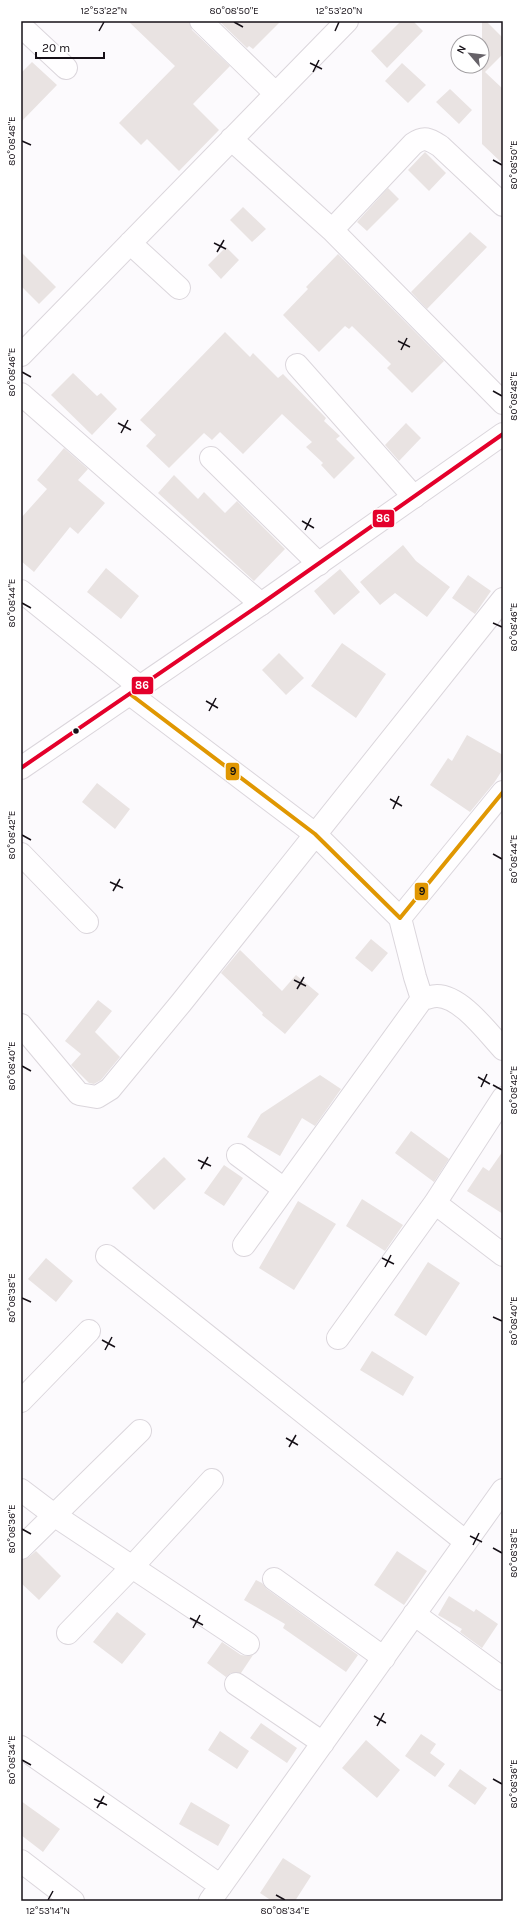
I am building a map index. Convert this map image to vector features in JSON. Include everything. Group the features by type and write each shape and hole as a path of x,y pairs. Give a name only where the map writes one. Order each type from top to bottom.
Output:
{"street":[{"path":"201,21 276,94"},
{"path":"21,355 346,21"},
{"path":"21,26 66,68"},
{"path":"231,139 332,230 503,402"},
{"path":"332,230 413,144 420,139 429,139 440,146 500,197"},
{"path":"130,243 179,288"},
{"path":"297,365 414,497"},
{"path":"21,394 261,604"},
{"path":"21,768 319,564 503,434"},
{"path":"211,458 319,564"},
{"path":"21,591 135,690 315,834 400,918 422,1000"},
{"path":"21,1025 79,1094 97,1096 110,1089 503,599"},
{"path":"400,918 503,792"},
{"path":"21,854 87,922"},
{"path":"244,1244 422,1000 437,996 453,1000 464,1008 503,1049"},
{"path":"338,1338 435,1203 503,1098"},
{"path":"238,1155 284,1190"},
{"path":"435,1203 503,1255"},
{"path":"107,1256 466,1542"},
{"path":"21,1401 89,1331"},
{"path":"21,1548 140,1430"},
{"path":"68,1633 132,1567 212,1480"},
{"path":"21,1490 54,1515 248,1644"},
{"path":"21,1747 216,1894 503,1490"},
{"path":"274,1579 384,1658"},
{"path":"414,1614 503,1679"},
{"path":"236,1684 323,1743"},
{"path":"21,1861 73,1901"}],"building":[{"path":"128,21 189,21 192,30 230,66 193,104 219,130 179,171 147,139 141,145 119,123 175,66"},
{"path":"219,21 281,21 253,49 249,46 247,48"},
{"path":"401,21 413,21 423,31 387,68 371,51"},
{"path":"482,21 486,21 503,38 503,54 490,67 490,34 482,34"},
{"path":"32,62 57,85 21,122 21,73"},
{"path":"402,63 426,85 408,103 385,81"},
{"path":"482,74 487,74 503,89 503,164 482,144"},
{"path":"450,89 472,110 459,124 436,102"},
{"path":"425,152 446,173 429,191 408,170"},
{"path":"388,188 399,199 367,231 357,222"},
{"path":"243,207 266,229 252,242 230,220"},
{"path":"470,232 487,247 427,309 411,292"},
{"path":"226,247 239,260 221,279 208,265"},
{"path":"21,252 56,287 39,304 21,286"},
{"path":"338,254 444,361 412,393 387,368 391,364 352,326 349,329 345,326 319,352 283,315 308,289 306,287"},
{"path":"225,332 250,357 253,353 278,378 283,374 326,418 324,421 340,436 336,439 355,458 334,479 321,465 323,463 306,447 312,442 282,414 243,454 220,432 212,440 204,433 169,468 146,446 156,435 140,420"},
{"path":"73,373 97,396 101,393 117,409 92,435 51,395"},
{"path":"406,423 421,438 399,461 385,445"},
{"path":"64,448 88,469 78,480 105,503 78,534 70,527 34,572 21,561 21,518 47,489 37,480"},
{"path":"174,475 198,499 204,492 225,513 237,501 285,549 254,581 158,493"},
{"path":"403,545 416,561 450,587 427,617 395,593 380,605 360,582"},
{"path":"106,568 139,596 121,619 87,592"},
{"path":"340,569 360,592 334,615 314,591"},
{"path":"468,575 491,591 475,614 452,598"},
{"path":"342,643 386,674 356,718 311,686"},
{"path":"279,653 304,678 286,695 262,670"},
{"path":"467,735 503,755 503,769 494,783 470,812 430,785 448,758 452,761"},
{"path":"97,783 130,809 115,829 82,802"},
{"path":"371,939 388,953 372,972 355,958"},
{"path":"240,950 282,991 296,975 319,994 285,1034 262,1015 263,1013 221,973"},
{"path":"98,1000 112,1011 95,1032 120,1057 101,1080 94,1084 89,1083 71,1065 81,1054 65,1041"},
{"path":"320,1075 341,1089 315,1126 302,1118 280,1156 247,1137 261,1114"},
{"path":"411,1131 449,1159 434,1182 395,1153"},
{"path":"503,1151 503,1214 467,1191 483,1167 489,1171"},
{"path":"164,1157 186,1179 154,1210 132,1188"},
{"path":"224,1165 243,1178 224,1206 204,1193"},
{"path":"362,1199 403,1225 385,1251 346,1226"},
{"path":"298,1201 336,1224 294,1290 259,1268"},
{"path":"46,1258 73,1281 56,1302 28,1279"},
{"path":"428,1262 460,1283 426,1336 394,1315"},
{"path":"372,1351 414,1377 403,1396 360,1370"},
{"path":"36,1551 61,1576 39,1600 21,1583 21,1560 29,1557"},
{"path":"397,1551 427,1571 404,1605 374,1585"},
{"path":"256,1580 358,1655 346,1672 283,1628 285,1624 244,1600"},
{"path":"449,1596 474,1612 476,1609 498,1624 482,1648 460,1632 462,1629 438,1615"},
{"path":"117,1612 146,1634 122,1664 93,1642"},
{"path":"222,1642 241,1655 253,1655 241,1673 231,1673 226,1677 207,1663"},
{"path":"261,1723 297,1748 287,1763 250,1738"},
{"path":"220,1731 249,1751 237,1769 208,1750"},
{"path":"421,1734 436,1744 430,1753 445,1764 435,1777 405,1756"},
{"path":"366,1740 400,1770 377,1798 342,1768"},
{"path":"460,1769 487,1788 475,1805 448,1786"},
{"path":"21,1801 60,1829 43,1852 21,1835"},
{"path":"191,1802 230,1825 218,1846 179,1824"},
{"path":"283,1858 311,1876 295,1901 272,1901 260,1893"}],"transit line":[{"name":"86","path":"21,768 261,604 503,434"},
{"name":"9","path":"130,694 315,834 400,918 503,792"}]}
